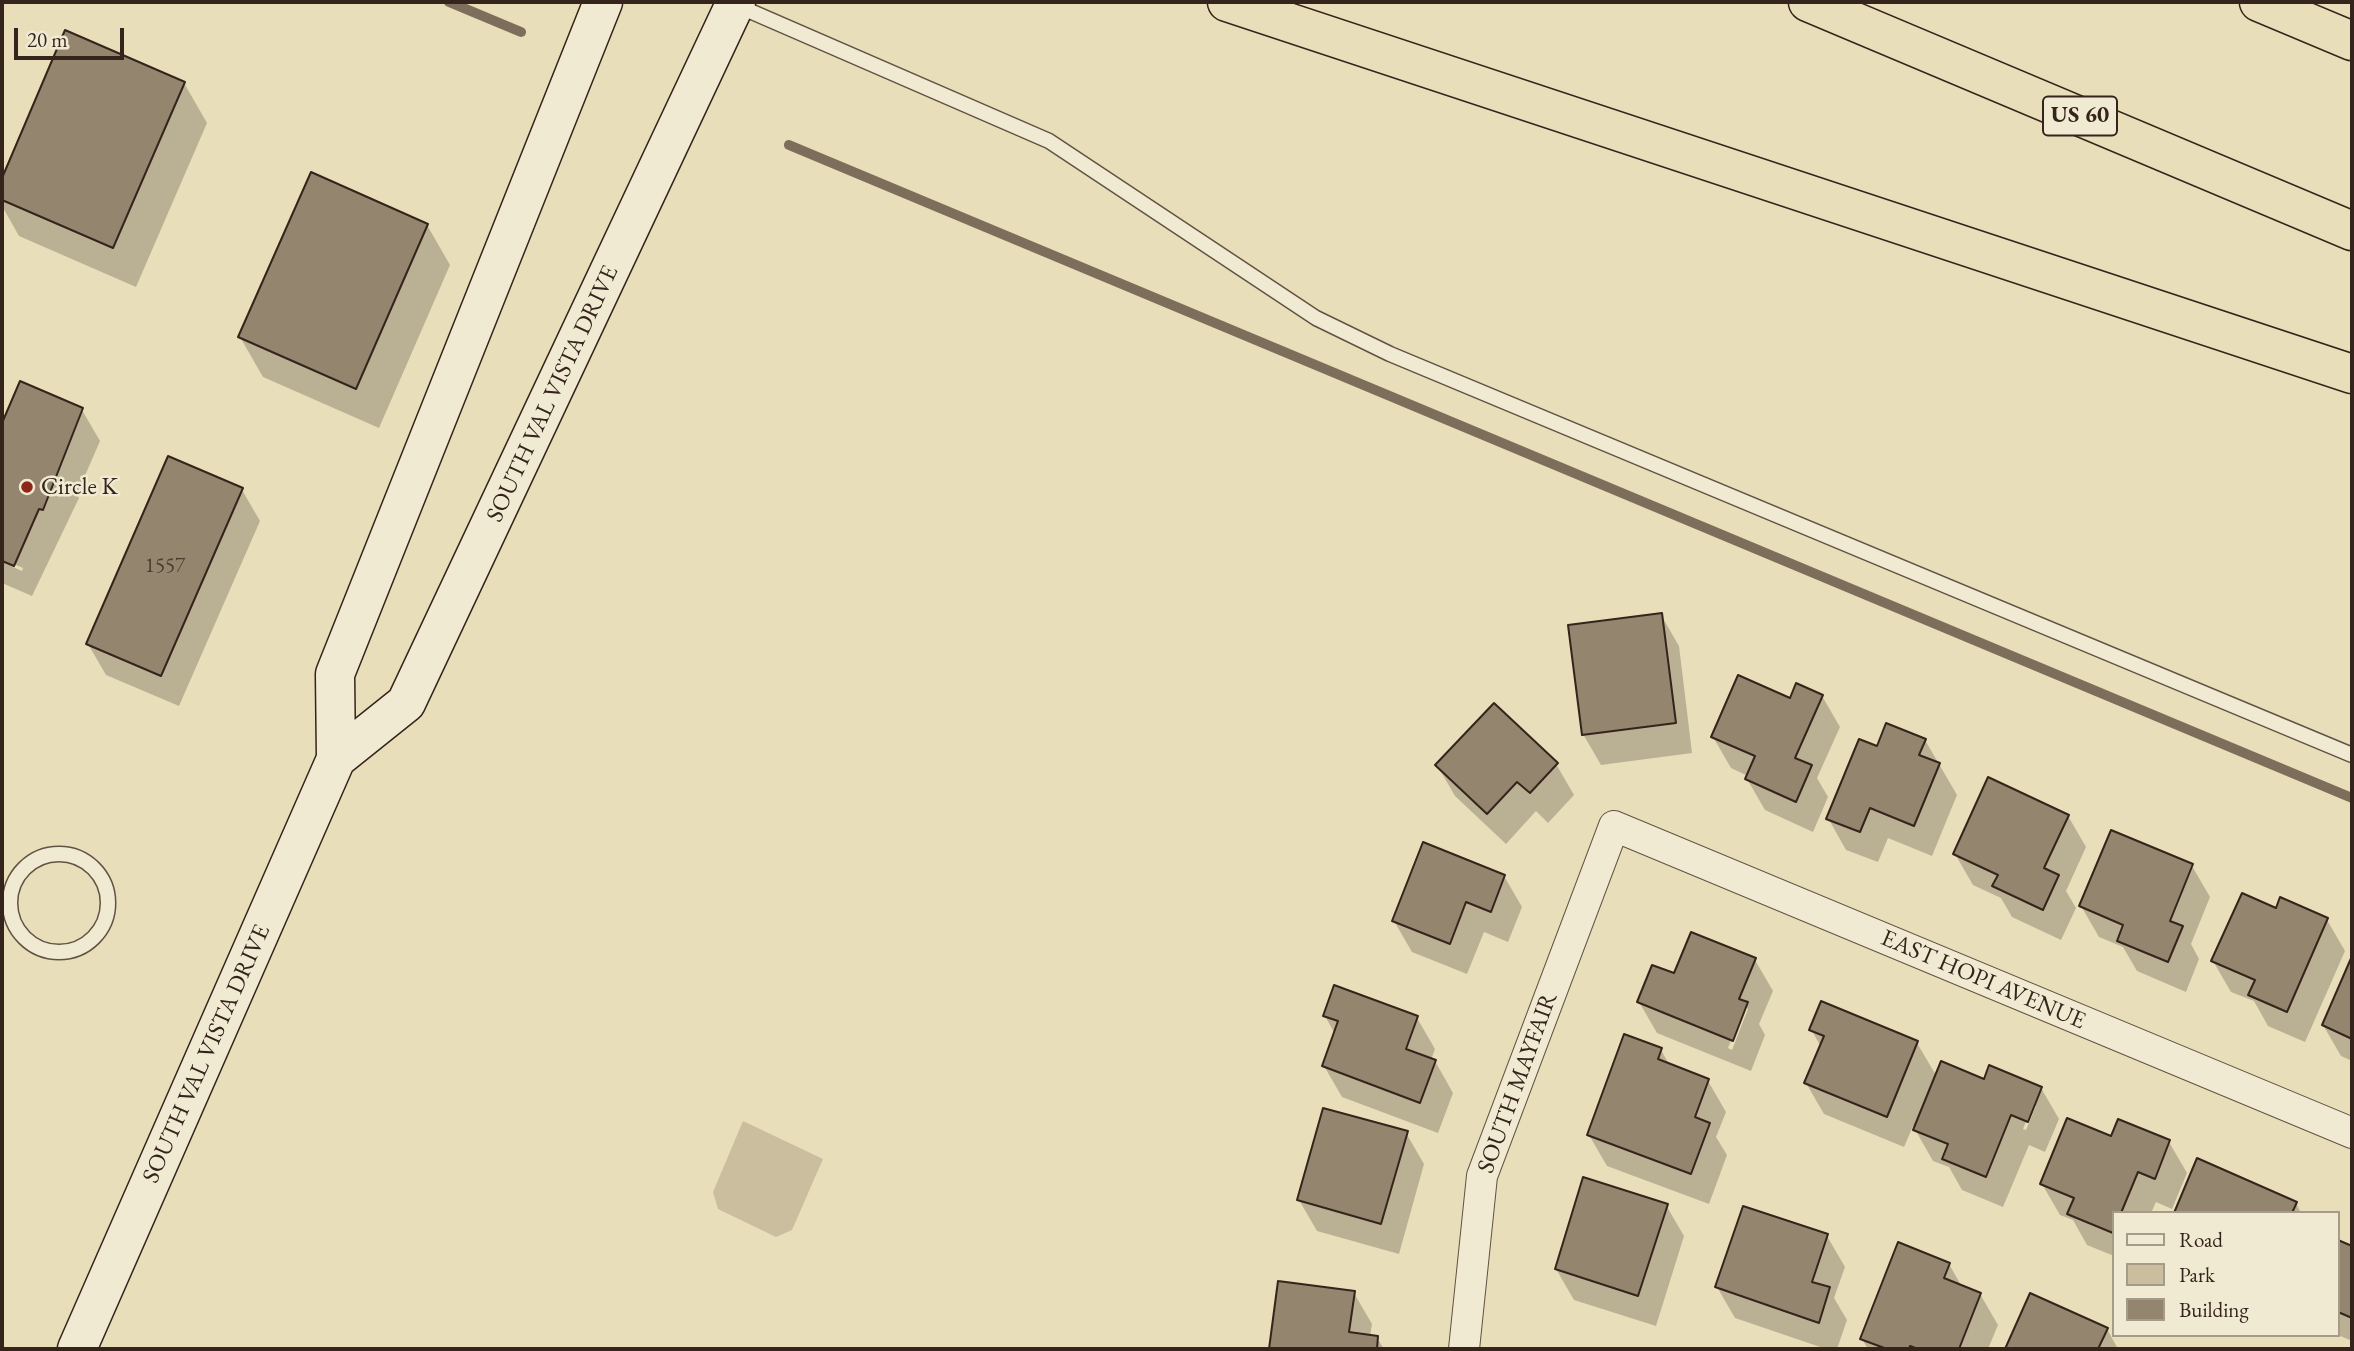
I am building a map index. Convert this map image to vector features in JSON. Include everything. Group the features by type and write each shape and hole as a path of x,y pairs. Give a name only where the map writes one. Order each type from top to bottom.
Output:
{"highway":[{"path":"1227,2 2352,374"},
{"name":"US 60","path":"1808,2 2352,231"},
{"path":"2259,2 2352,41"}],"main road":[{"name":"SOUTH VAL VISTA DRIVE","path":"77,1349 336,758 335,674 603,2"},
{"name":"SOUTH VAL VISTA DRIVE","path":"336,758 406,703 735,3"}],"street":[{"name":"EAST HOPI AVENUE","path":"1614,827 2352,1133"},
{"name":"SOUTH MAYFAIR","path":"1464,1349 1482,1176 1614,827"}],"lane":[{"path":"735,3 1048,141 1316,318 1390,354 2352,755"},
{"path":"62,853 79,858 93,867 103,881 108,898 107,915 90,942 76,949 46,951 32,944 20,933 12,919 10,895 18,873 30,862 45,855 62,853"}],"green space":[{"path":"743,1121 823,1159 792,1230 776,1237 718,1209 713,1192"}],"building":[{"path":"65,30 185,82 113,248 2,200 2,178"},
{"path":"311,172 428,224 356,389 238,337"},
{"name":"Circle K","path":"20,381 83,408 43,510 39,509 14,566 2,561 2,423"},
{"name":"Circle K","path":"168,456 243,488 161,676 86,644"},
{"path":"1662,613 1676,723 1582,735 1568,625"},
{"path":"1738,675 1790,698 1796,683 1823,695 1795,758 1812,765 1796,802 1745,779 1755,756 1711,737"},
{"path":"1494,703 1558,763 1530,793 1517,782 1487,814 1435,765"},
{"path":"1886,723 1926,739 1919,755 1940,763 1914,826 1870,808 1860,832 1826,819 1859,739 1877,746"},
{"path":"1988,777 2069,815 2044,868 2059,875 2043,910 1992,886 1998,875 1953,854"},
{"path":"2111,830 2193,864 2170,921 2183,926 2168,962 2117,941 2123,925 2079,906"},
{"path":"1423,842 1505,875 1491,912 1466,902 1450,944 1392,921"},
{"path":"2242,893 2276,908 2280,897 2328,918 2287,1012 2248,995 2255,980 2211,961"},
{"path":"1691,932 1756,958 1739,999 1748,1002 1733,1041 1637,1002 1652,965 1674,973"},
{"path":"2352,956 2352,1039 2322,1025"},
{"path":"1334,985 1418,1016 1406,1049 1436,1060 1420,1103 1322,1066 1338,1021 1323,1016"},
{"path":"1821,1001 1918,1041 1887,1117 1804,1083 1824,1036 1809,1030"},
{"path":"1624,1034 1662,1048 1658,1059 1709,1079 1695,1117 1710,1123 1691,1174 1587,1135"},
{"path":"1941,1061 1984,1079 1989,1065 2042,1087 2028,1122 2011,1115 1986,1177 1942,1159 1948,1144 1913,1130"},
{"path":"1323,1108 1408,1131 1381,1224 1297,1200"},
{"path":"2067,1118 2111,1136 2118,1119 2170,1140 2155,1179 2138,1172 2122,1211 2112,1211 2112,1233 2067,1214 2074,1198 2040,1184"},
{"path":"2197,1158 2297,1202 2293,1211 2175,1211"},
{"path":"1583,1177 1668,1204 1638,1296 1555,1269"},
{"path":"1743,1206 1828,1234 1812,1282 1830,1287 1819,1323 1715,1287"},
{"path":"2340,1241 2352,1246 2352,1318 2340,1313"},
{"path":"1898,1242 1950,1263 1944,1278 1981,1293 1959,1349 1918,1349 1910,1346 1909,1349 1887,1349 1860,1339"},
{"path":"1278,1281 1355,1291 1349,1332 1378,1336 1377,1349 1269,1349"},
{"path":"2030,1293 2108,1328 2098,1349 2005,1349"}],"waterway":[{"path":"449,2 521,32"},
{"path":"789,145 2352,798"}],"place":[{"name":"Circle K","path":"27,487"}]}
